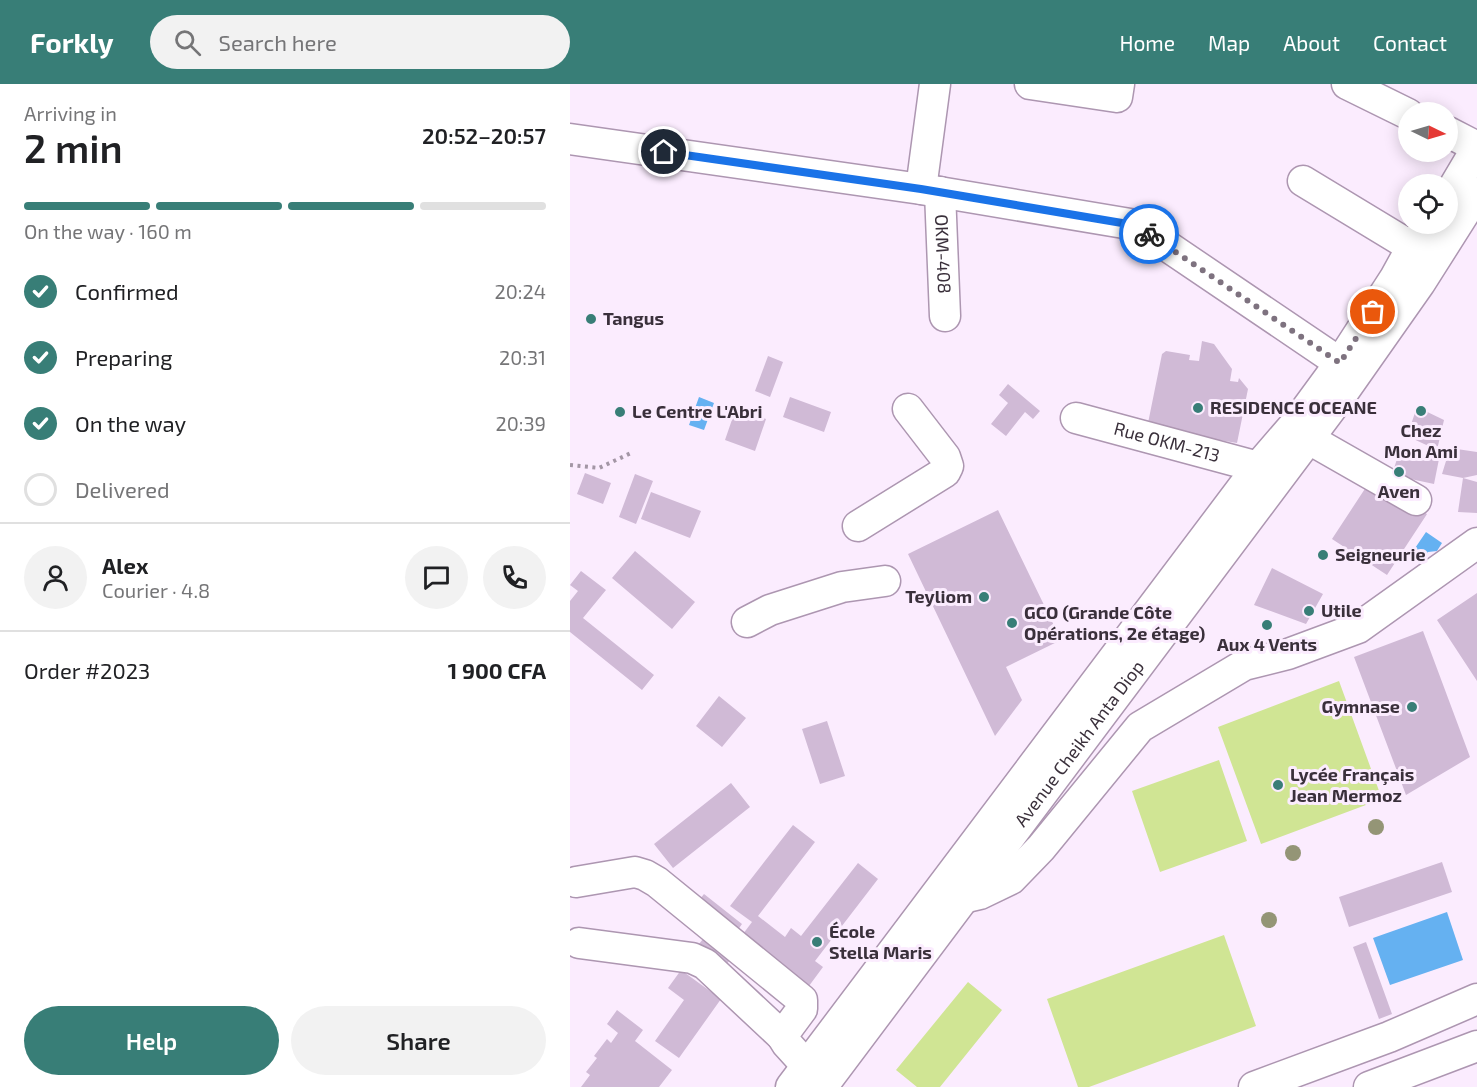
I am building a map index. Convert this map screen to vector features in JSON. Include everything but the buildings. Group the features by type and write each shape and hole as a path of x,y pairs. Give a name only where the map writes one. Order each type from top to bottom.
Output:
{"street":[{"name":"OKM-408","path":"936,84 931,190 945,316"},
{"path":"1030,84 1117,97 1119,84"},
{"path":"1347,84 1398,109"},
{"path":"1458,137 1477,147 1458,180"},
{"path":"570,139 931,190 1136,225 1340,363"},
{"path":"1303,180 1421,235"},
{"name":"Avenue Cheikh Anta Diop","path":"814,1082 963,898 1309,439 1395,320 1477,193"},
{"name":"Avenue Cheikh Anta Diop","path":"814,1082 1258,467 1296,423 1340,363 1421,235"},
{"path":"858,526 945,472 948,466 945,457 908,409"},
{"name":"Rue OKM-213","path":"1076,418 1258,467"},
{"path":"1309,439 1416,500"},
{"path":"963,898 980,894 1011,879 1041,848 1140,727 1244,665 1288,654 1358,628 1477,543"},
{"path":"747,622 770,610 842,587 885,581"},
{"path":"576,882 635,872 657,882 802,1000 802,1009 782,1036"},
{"path":"579,943 692,958 705,964 782,1036 814,1082"},
{"path":"1254,1087 1389,1037 1477,999"},
{"path":"1369,1087 1477,1046"}],"path":[{"path":"570,465 599,468 631,453"}],"green space":[{"path":"1339,681 1382,799 1261,844 1218,727"},
{"path":"1219,760 1247,841 1160,872 1132,791"},
{"path":"1224,935 1256,1026 1089,1087 1078,1087 1047,999"},
{"path":"968,982 1002,1010 940,1087 917,1087 896,1070"}],"water":[{"path":"699,397 714,403 704,430 689,425"},
{"path":"1426,532 1442,543 1437,551 1428,552 1420,564 1409,557"},
{"path":"1447,912 1463,960 1390,985 1373,938"}],"way so far":[{"path":"1149,234 1340,363 1373,312"}],"place":[{"name":"Tangus","path":"591,319"},
{"name":"RESIDENCE OCEANE","path":"1198,408"},
{"name":"Chez Mon Ami","path":"1421,411"},
{"name":"Le Centre L'Abri","path":"620,412"},
{"name":"Aven","path":"1399,472"},
{"name":"Seigneurie","path":"1323,555"},
{"name":"Teyliom","path":"984,597"},
{"name":"Utile","path":"1309,611"},
{"name":"GCO (Grande Côte Opérations, 2e étage)","path":"1012,623"},
{"name":"Aux 4 Vents","path":"1267,625"},
{"name":"Gymnase","path":"1412,707"},
{"name":"Lycée Français Jean Mermoz","path":"1278,785"},
{"name":"École Stella Maris","path":"817,942"}],"route":[{"path":"664,152 940,192 1136,225 1149,234"}]}
